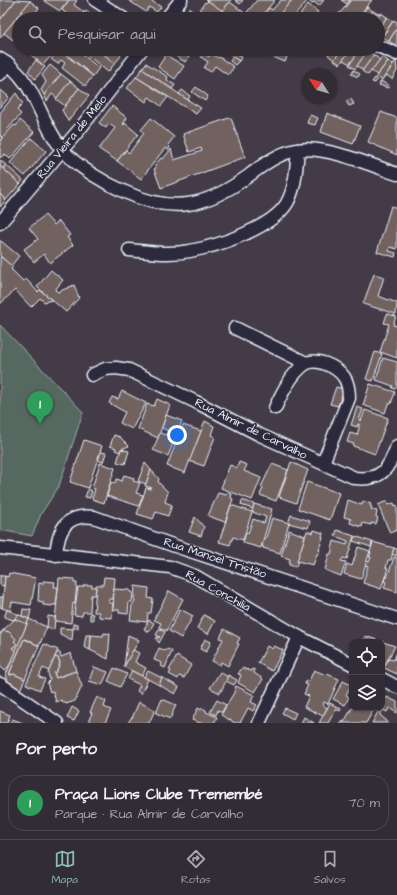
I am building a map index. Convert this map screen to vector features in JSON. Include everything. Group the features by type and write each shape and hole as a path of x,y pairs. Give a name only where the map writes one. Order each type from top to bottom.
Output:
{"street":[{"path":"95,0 113,12"},
{"path":"172,12 181,0"},
{"path":"385,49 397,54"},
{"name":"Rua Vieira de Melo","path":"0,223 63,150 137,56"},
{"path":"0,74 4,61 18,72 28,86 52,133 63,150 81,166 125,192 150,202 173,206 196,203 221,193 269,161 286,153 298,150 323,152 346,157 397,174"},
{"path":"129,250 159,253 190,251 226,242 258,227 278,214 286,204 292,191 298,150"},
{"path":"235,328 306,363 317,362 328,364 344,376 348,386 349,398 323,463"},
{"path":"275,408 289,382 306,363"},
{"name":"Rua Almir de Carvalho","path":"92,376 105,369 116,368 129,370 260,435 356,478 371,478 379,476 390,464 397,446"},
{"name":"Rua Manoel Tristão","path":"56,555 59,533 65,524 73,518 83,515 94,517 175,546 397,619"},
{"name":"Rua Conchilia","path":"0,548 170,567 195,576 299,637 349,662"},
{"path":"259,723 299,637"},
{"path":"385,681 397,687"},
{"path":"0,684 58,723"}],"green space":[{"path":"0,325 83,412 59,486 41,514 32,536 0,530"}],"building":[{"path":"0,0 16,0 0,20"},
{"path":"16,0 31,1 22,12 12,12 12,24 0,38 0,20"},
{"path":"44,0 69,0 60,11"},
{"path":"69,0 77,0 74,5 84,12 64,12 62,10"},
{"path":"128,0 150,0 161,7 157,12 149,7 146,12"},
{"path":"206,0 231,0 222,11"},
{"path":"235,0 243,0 240,4"},
{"path":"257,0 275,0 265,12 247,12"},
{"path":"281,0 292,0 282,12 265,12 269,8 272,10"},
{"path":"292,0 308,0 298,12 282,12"},
{"path":"308,0 324,0 319,6 314,2 312,4"},
{"path":"341,0 350,0 347,4"},
{"path":"351,0 372,0 362,12 341,12"},
{"path":"30,1 39,8 36,12 21,12"},
{"path":"208,1 224,12 198,12 205,2 206,3"},
{"path":"230,2 243,12 224,12 222,11"},
{"path":"308,4 318,12 302,12"},
{"path":"367,7 373,11 372,12 364,12"},
{"path":"189,8 194,12 186,12"},
{"path":"387,17 393,21 385,32 385,20"},
{"path":"394,20 397,22 397,28 389,41 385,39 385,33"},
{"path":"12,23 12,39 4,33"},
{"path":"397,28 397,42 395,45 389,41"},
{"path":"32,56 51,56 43,65"},
{"path":"54,56 67,56 93,76 85,86 62,68 65,63 61,60 58,64 51,59"},
{"path":"69,56 84,56 99,68 93,76"},
{"path":"89,56 106,56 115,63 108,72"},
{"path":"106,56 121,56 115,63"},
{"path":"165,56 184,66 175,79 158,67"},
{"path":"176,56 189,56 185,62"},
{"path":"231,56 242,57 239,61"},
{"path":"270,56 287,56 285,62"},
{"path":"329,56 337,56 334,60"},
{"path":"337,56 346,56 340,64 334,60"},
{"path":"346,56 356,56 350,64 343,60"},
{"path":"356,56 365,56 355,69 349,65"},
{"path":"364,56 373,56 363,70 357,66"},
{"path":"373,56 380,60 368,75 362,71"},
{"path":"201,57 219,57 234,67 228,75 215,66 211,72 204,68 208,62"},
{"path":"233,57 239,61 235,65 230,61"},
{"path":"382,57 388,61 377,75 371,71"},
{"path":"36,60 45,67 35,79 28,71"},
{"path":"396,60 397,71 392,79 386,75"},
{"path":"388,61 393,65 382,80 379,78 375,83 372,82"},
{"path":"146,63 168,77 167,80 175,85 172,89 142,69"},
{"path":"50,65 61,74 44,95 41,90 46,82 42,75"},
{"path":"142,69 201,108 196,114 136,77"},
{"path":"354,70 360,74 358,77 351,74"},
{"path":"61,74 70,81 57,98 52,94 47,101 44,95"},
{"path":"136,77 168,97 161,106 149,97 146,102 127,88"},
{"path":"70,81 79,88 65,106 56,99"},
{"path":"381,81 389,86 388,88 379,85"},
{"path":"196,87 208,96 205,101 192,92"},
{"path":"79,88 89,96 68,121 62,110"},
{"path":"0,89 9,97 0,108"},
{"path":"182,90 190,96 188,100 179,94"},
{"path":"16,93 23,104 17,110 21,114 7,130 8,132 3,138 0,135 0,113"},
{"path":"351,99 354,104 349,106 346,101"},
{"path":"112,106 127,118 123,124 124,125 125,123 138,134 117,161 99,149 115,128 109,124 106,128 99,123"},
{"path":"381,112 397,118 397,155 368,142"},
{"path":"327,113 360,126 353,144 321,132"},
{"path":"310,115 318,118 315,125 307,123"},
{"path":"151,118 174,137 168,145 170,147 168,150 165,148 141,179 117,161 126,150 129,153 144,133 141,130"},
{"path":"231,118 245,157 161,188 154,169 156,168 155,165 161,158 163,159 171,149 174,160 202,151 201,148 189,152 183,134"},
{"path":"20,120 34,132 10,159 5,154 0,158 0,141 14,125 16,126"},
{"path":"31,138 46,151 25,176 10,163"},
{"path":"0,160 6,165 3,169 0,166"},
{"path":"6,165 23,180 20,184 3,169"},
{"path":"0,166 20,184 6,200 0,194"},
{"path":"0,194 6,200 0,207"},
{"path":"391,206 397,208 397,249 390,247 389,251 396,253 395,257 377,252"},
{"path":"45,215 54,225 59,221 70,235 67,237 73,245 50,263 44,254 34,262 24,249 38,239 29,228"},
{"path":"0,241 19,256 11,266 0,256"},
{"path":"1,257 13,267 11,269 23,281 26,279 38,292 40,290 52,300 44,302 40,298 31,307 15,290 0,304"},
{"path":"51,270 63,280 55,290 58,292 74,285 79,298 66,312 37,287"},
{"path":"374,274 384,277 378,296 397,303 396,314 363,304"},
{"path":"387,314 396,316 393,325 397,326 397,358 380,352 389,324 384,323"},
{"path":"375,352 382,354 373,381 366,379"},
{"path":"383,358 397,362 397,387 395,389 392,388 393,386 376,380"},
{"path":"370,384 395,392 391,404 388,404 385,413 363,405"},
{"path":"336,387 344,389 338,406 330,404"},
{"path":"122,391 146,403 132,429 120,423 125,412 109,403 112,397 118,399"},
{"path":"157,399 170,405 158,438 138,429 147,404 154,406"},
{"path":"357,407 363,409 359,420 361,421 365,410 388,418 375,454 353,446 354,444 347,442 350,433 357,435 359,428 359,424 357,427 351,425"},
{"path":"166,415 182,421 168,456 153,450 160,433 166,435 168,431 162,428"},
{"path":"205,421 214,426 211,435 215,437 204,466 189,461"},
{"path":"183,425 201,431 185,473 167,466"},
{"path":"114,435 120,437 129,446 121,449 120,452 115,450 116,448 110,446"},
{"path":"84,440 102,446 88,488 70,482"},
{"path":"121,449 129,451 125,464 117,462"},
{"path":"101,452 106,453 103,462 98,460"},
{"path":"239,462 247,465 244,471 261,478 252,500 221,488 230,465 237,468"},
{"path":"291,462 308,470 296,503 279,497"},
{"path":"100,463 115,468 104,503 92,499 95,489 92,488"},
{"path":"145,463 151,470 146,484 138,481"},
{"path":"272,464 288,470 276,501 260,495 263,488 261,487"},
{"path":"151,470 159,479 158,482 168,492 165,502 172,505 168,516 156,512 153,519 137,514 146,488 152,488 145,486"},
{"path":"124,475 134,478 133,481 140,483 136,493 143,495 139,506 107,496 111,482 115,483 117,479 122,481"},
{"path":"307,482 339,493 330,520 298,509"},
{"path":"88,489 92,491 90,498 85,497"},
{"path":"218,493 226,495 227,493 232,494 231,498 233,499 225,522 208,516"},
{"path":"242,500 254,504 253,509 241,505"},
{"path":"348,500 362,505 363,501 371,504 371,509 377,511 376,517 378,518 376,524 371,523 371,525 363,523 362,527 350,523 351,519 344,517"},
{"path":"387,501 388,505 394,503 395,506 397,505 397,530 390,533 378,505"},
{"path":"254,504 272,509 261,548 243,543 246,532 248,533 253,519 264,523 266,517 252,512"},
{"path":"231,505 252,512 243,540 233,537 230,545 219,542"},
{"path":"291,515 310,521 308,528 288,523"},
{"path":"195,517 204,527 201,536 189,532"},
{"path":"272,518 289,523 280,553 263,548 264,547 262,546"},
{"path":"289,530 305,536 296,567 289,565 290,559 281,556"},
{"path":"314,530 323,533 323,537 320,549 313,565 297,561 307,531 313,533"},
{"path":"337,530 354,536 347,559 343,558 341,561 346,562 341,576 325,570 334,541 347,545 348,541 335,536"},
{"path":"355,536 372,542 371,547 353,541"},
{"path":"373,542 394,548 391,560 388,560 386,568 388,568 381,589 363,583 368,566 365,565 367,561 369,562 371,557 369,557"},
{"path":"358,547 370,551 361,579 344,574 347,564 352,566"},
{"path":"394,548 397,549 397,556 392,554"},
{"path":"394,557 397,558 397,592 384,588 386,582 384,581 385,577 387,578"},
{"path":"9,573 36,578 31,605 12,602 10,611 2,608 5,576 8,577"},
{"path":"0,576 5,576 4,586 0,585"},
{"path":"104,577 115,578 113,599 109,599 109,603 113,603 112,618 99,617 99,612 94,612 96,585 103,585"},
{"path":"59,578 74,579 74,583 77,583 71,623 55,621"},
{"path":"43,581 55,582 54,587 58,587 56,605 43,605 43,602 38,601 39,583 43,584"},
{"path":"84,585 92,585 92,587 96,587 95,595 91,595 90,612 83,612 82,616 74,615 78,587 83,587"},
{"path":"135,586 149,588 148,598 153,599 151,613 148,613 147,622 130,620 132,605 135,601"},
{"path":"114,589 130,590 130,592 133,593 132,602 129,602 128,614 119,613 119,610 113,610"},
{"path":"169,591 183,599 166,631 159,627 161,623 154,620"},
{"path":"0,597 3,597 2,608 0,607"},
{"path":"23,609 31,610 29,619 22,616"},
{"path":"180,609 193,616 181,638 169,631"},
{"path":"7,610 19,615 13,620 4,617"},
{"path":"90,613 93,614 93,620 90,620"},
{"path":"19,615 29,619 27,624 15,619"},
{"path":"204,615 215,621 208,634 197,628"},
{"path":"48,616 55,617 54,630 47,627"},
{"path":"15,619 27,624 16,652 12,648 17,644 14,641 16,639 5,630 0,635 0,633"},
{"path":"29,619 47,627 39,646 32,641 24,639 10,672 10,675 14,674 25,679 20,690 8,682 6,674"},
{"path":"149,620 154,623 149,632 144,629"},
{"path":"73,624 78,624 78,628 73,628"},
{"path":"60,628 73,629 72,640 60,634"},
{"path":"159,629 165,632 159,643 156,639 157,637 160,637 156,635"},
{"path":"224,629 240,638 237,643 239,644 228,666 221,662 220,665 212,661 223,639 220,638"},
{"path":"5,630 16,639 14,641 17,644 12,648 16,652 5,671 0,666 0,635"},
{"path":"104,633 110,634 108,659 90,650 91,635 103,636"},
{"path":"86,635 91,635 90,650 84,647"},
{"path":"128,635 139,640 124,667"},
{"path":"365,636 374,639 364,639"},
{"path":"24,639 32,641 39,646 25,679 14,674 10,675"},
{"path":"205,639 211,642 206,652 200,649"},
{"path":"385,643 395,646 385,665"},
{"path":"44,644 58,650 49,671 43,668 39,677 45,679 40,690 26,684"},
{"path":"267,646 272,649 274,646 283,650 272,671 258,663"},
{"path":"159,648 166,651 167,649 172,651 165,668 161,666 162,663 154,660"},
{"path":"133,650 139,653 135,662 146,668 142,676 124,667"},
{"path":"57,652 60,653 61,657 71,653 76,671 56,678 54,673 56,672 60,663 58,658 55,657"},
{"path":"397,652 397,674 385,668 388,659 394,660"},
{"path":"177,656 191,665 184,678 179,676 178,679 169,674 171,671 169,670"},
{"path":"55,657 58,658 60,663 56,672 54,673 56,678 76,671 82,686 75,701 66,704 63,703 62,700 56,702 53,691 50,692 47,683 50,680 48,673"},
{"path":"94,667 108,672 102,685 89,681"},
{"path":"114,668 127,674 120,687 108,681"},
{"path":"242,668 251,671 252,669 255,670 254,673 263,679 255,692 238,683 241,675 238,674"},
{"path":"314,670 339,679 328,704 324,702 323,705 327,708 323,716 304,707 309,696 304,694 308,685 305,684 306,680 309,681"},
{"path":"132,671 148,679 141,694 137,691 140,685 128,679"},
{"path":"148,671 162,678 159,685 144,677"},
{"path":"220,672 228,677 220,693 210,688"},
{"path":"228,675 237,680 234,685 226,681"},
{"path":"162,678 179,687 175,694 159,685"},
{"path":"343,681 349,684 349,689 346,695 349,697 345,705 333,699"},
{"path":"236,686 254,695 251,702 257,705 253,711 248,708 240,723 235,723 221,715 236,689"},
{"path":"97,697 106,701 104,707 111,710 105,723 88,722 92,713 90,712"},
{"path":"387,697 397,702 397,713 389,708 387,712 385,711 385,700"},
{"path":"162,699 176,705 170,719 156,713"},
{"path":"217,700 226,705 222,712 218,710 216,715 210,712"},
{"path":"139,702 155,710 149,723 128,723 132,718"},
{"path":"330,703 341,709 340,711 336,709 328,723 319,723"},
{"path":"72,707 79,711 74,721 67,718"},
{"path":"198,708 201,710 202,708 206,710 206,712 217,717 214,723 200,723 192,720"},
{"path":"285,708 296,713 293,719 282,713"},
{"path":"0,711 10,715 7,723 0,723"},
{"path":"350,711 373,711 366,723 340,723 341,721 344,722"},
{"path":"378,711 382,711 380,715 388,723 372,723"},
{"path":"304,717 314,723 301,723"},
{"path":"12,719 23,723 10,723"}],"place":[{"name":"Praça Lions Clube Tremembé","path":"40,424"}]}
